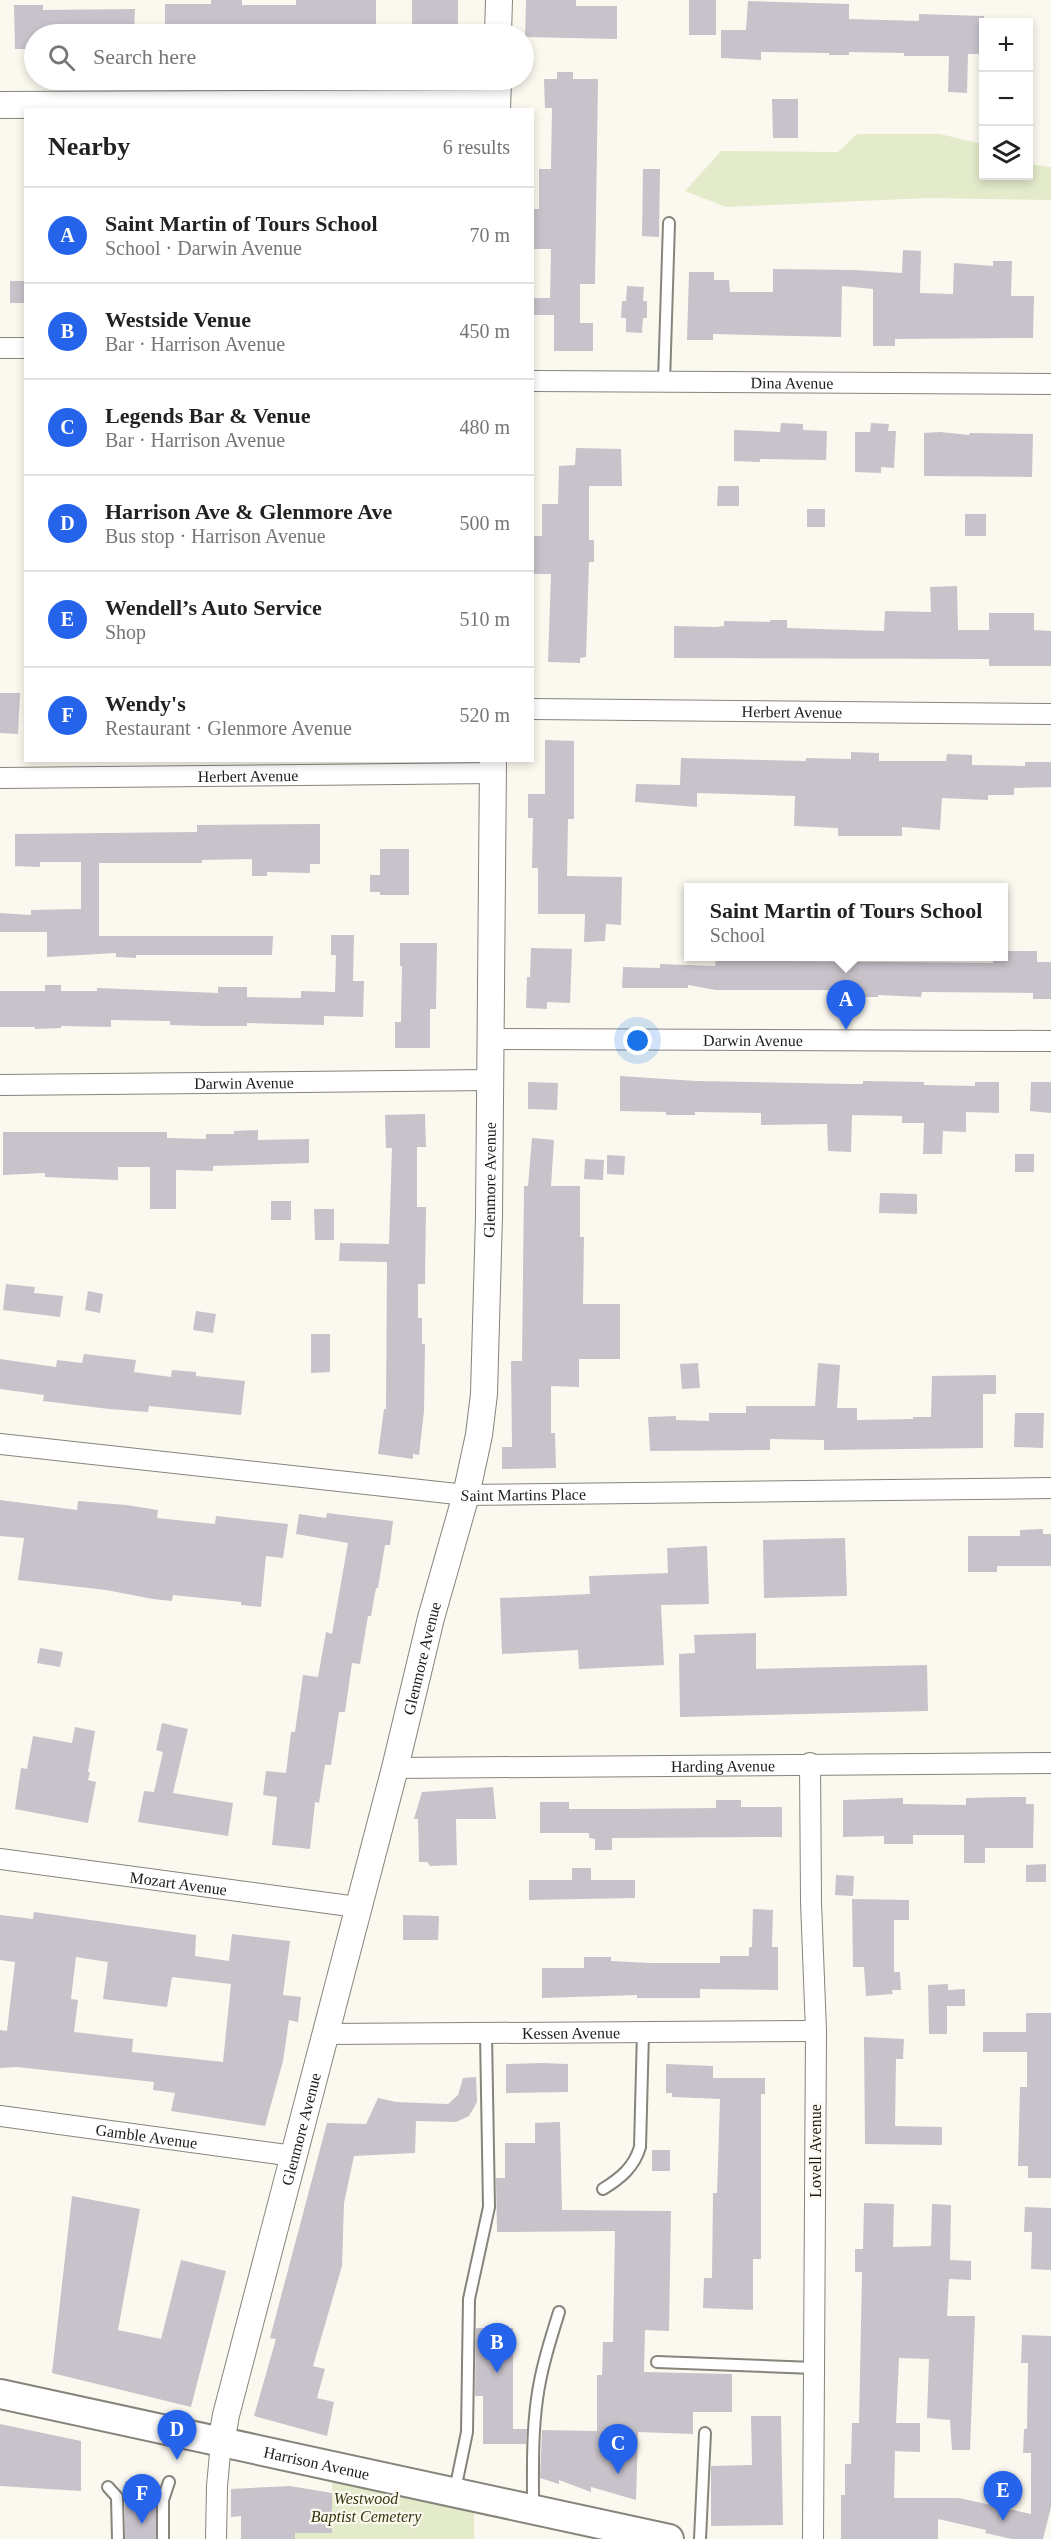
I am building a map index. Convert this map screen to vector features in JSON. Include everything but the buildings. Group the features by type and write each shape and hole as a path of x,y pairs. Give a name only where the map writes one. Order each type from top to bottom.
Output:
{"main road":[{"name":"Harrison Avenue","path":"0,2394 533,2511 593,2531 669,2539"}],"street":[{"path":"498,24 499,0"},
{"path":"0,105 497,97"},
{"path":"0,348 24,348"},
{"name":"Dina Avenue","path":"534,381 1051,384"},
{"name":"Herbert Avenue","path":"534,709 1051,714"},
{"name":"Herbert Avenue","path":"0,778 493,767"},
{"name":"Glenmore Avenue","path":"216,2539 217,2486 226,2415 395,1768 431,1618 466,1495 479,1435 484,1394 491,1039 493,767"},
{"name":"Darwin Avenue","path":"491,1039 1051,1041"},
{"name":"Darwin Avenue","path":"0,1085 490,1080"},
{"name":"Saint Martins Place","path":"0,1444 466,1495 1051,1488"},
{"name":"Harding Avenue","path":"395,1768 810,1763 1051,1763"},
{"name":"Lovell Avenue","path":"810,1763 811,1902 816,2031 813,2539"},
{"name":"Mozart Avenue","path":"0,1859 357,1907"},
{"name":"Kessen Avenue","path":"325,2034 816,2031"},
{"name":"Gamble Avenue","path":"0,2116 294,2156"}],"lane":[{"path":"664,382 669,224"},
{"path":"603,2189 629,2170 640,2147 643,2032"},
{"path":"454,2493 467,2432 469,2299 489,2207 486,2034"},
{"path":"533,2511 533,2436 537,2397 544,2361 560,2312"},
{"path":"657,2362 814,2368"},
{"path":"700,2539 705,2433"},
{"path":"163,2539 163,2500 169,2482"},
{"path":"108,2487 117,2498 118,2539"}],"green space":[{"path":"857,134 940,134 979,143 979,180 1033,180 1033,165 1051,167 1051,200 927,198 726,207 685,191 721,151 838,152"},
{"name":"Westwood Baptist Cemetery","path":"332,2467 474,2498 474,2539 295,2539 295,2533 332,2533"}],"place":[{"name":"Saint Martin of Tours School","path":"846,1030"},
{"name":"Westside Venue","path":"497,2373"},
{"name":"Harrison Ave & Glenmore Ave","path":"177,2460"},
{"name":"Legends Bar & Venue","path":"618,2474"},
{"name":"Wendell’s Auto Service","path":"1003,2521"},
{"name":"Wendy's","path":"142,2524"}]}
